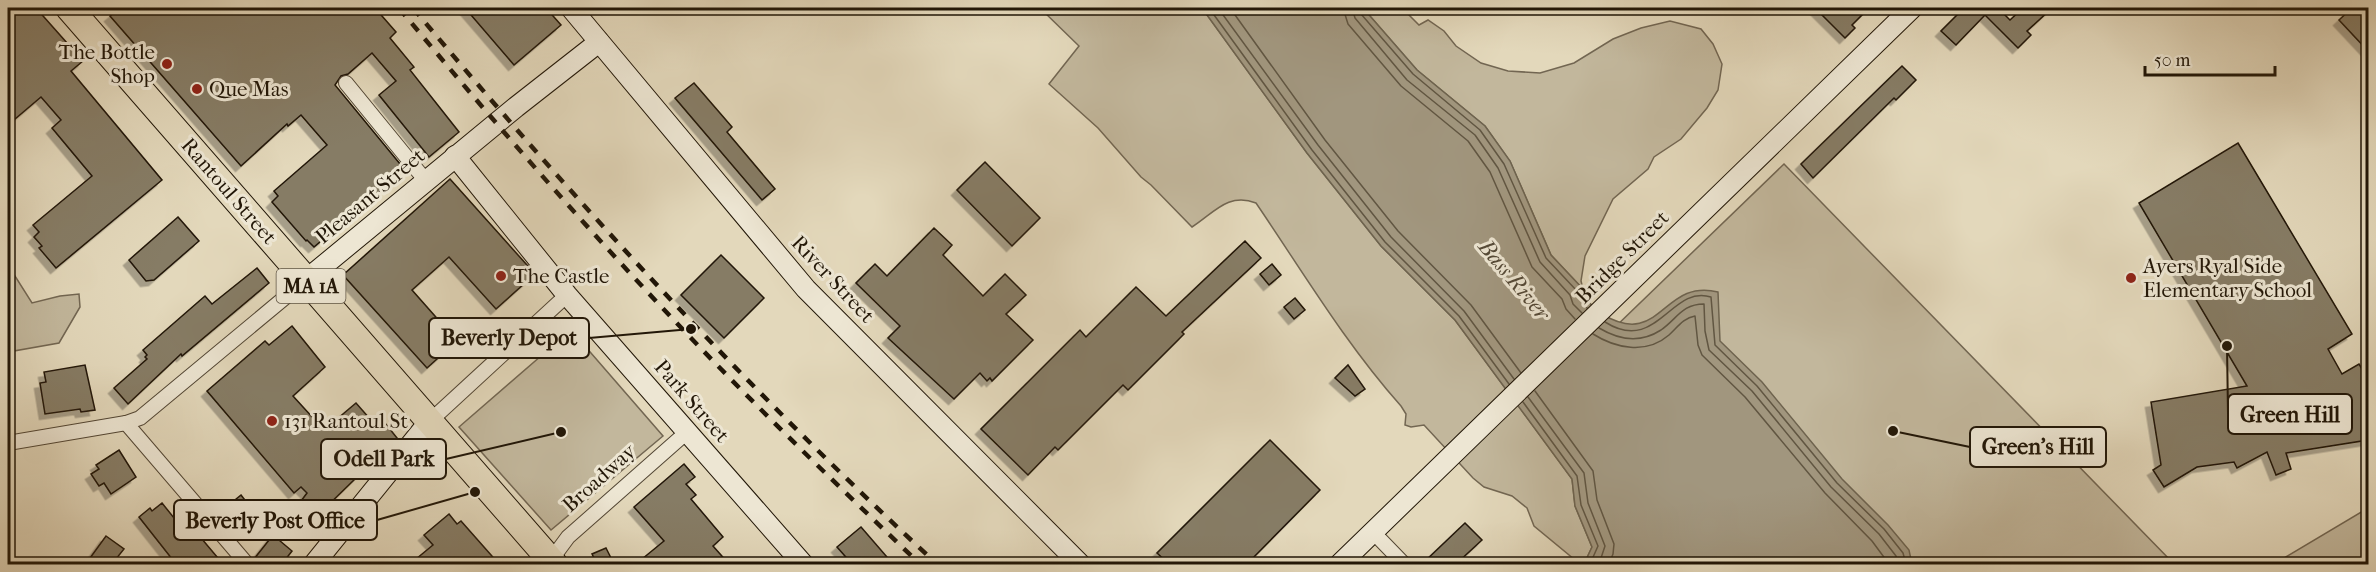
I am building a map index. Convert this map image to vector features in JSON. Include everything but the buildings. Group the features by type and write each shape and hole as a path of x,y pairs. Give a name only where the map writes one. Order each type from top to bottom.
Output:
{"highway":[{"name":"Rantoul Street","path":"69,8 551,563"}],"street":[{"name":"River Street","path":"571,8 806,289 1080,564"},
{"name":"Bridge Street","path":"1340,564 1912,8"},
{"name":"Pleasant Street","path":"8,443 126,423 149,412 455,156 599,42"},
{"path":"346,83 426,181"},
{"name":"Park Street","path":"455,156 567,295 803,564"},
{"path":"314,564 429,422 567,295"},
{"path":"126,423 247,564"},
{"name":"Broadway","path":"551,563 568,537 687,432"},
{"path":"1373,532 1404,564"}],"shaded area":[{"path":"1040,8 1202,8 1307,153 1381,246 1455,320 1572,479 1575,506 1592,547 1584,564 1580,564 1534,526 1527,508 1512,496 1484,487 1473,478 1424,425 1411,427 1405,425 1406,414 1401,406 1343,332 1256,203 1246,200 1229,202 1192,227 1141,177 1098,128 1049,84 1079,46"},
{"path":"1363,8 1402,8 1419,25 1428,20 1444,31 1456,46 1481,63 1508,71 1540,73 1574,63 1613,39 1641,28 1670,21 1701,29 1713,44 1722,64 1718,90 1707,108 1681,139 1654,157 1648,169 1613,199 1585,256 1581,281 1583,289 1551,255 1510,161 1485,126 1417,70"},
{"path":"1784,164 2174,564 1877,564 1611,331"},
{"path":"8,265 32,303 79,294 80,307 59,343 8,352"},
{"path":"571,330 663,436 551,530 459,427"},
{"path":"2368,508 2368,564 2274,564"}],"water":[{"name":"Bass River","path":"1202,8 1363,8 1417,70 1485,126 1510,161 1551,255 1583,289 1588,300 1599,312 1622,323 1637,324 1650,319 1685,295 1699,290 1718,292 1720,341 1762,382 1842,479 1888,525 1909,550 1912,564 1584,564 1592,547 1575,506 1572,479 1455,320 1381,246 1307,153"}],"railway":[{"path":"399,8 533,165 702,350 920,564"},
{"path":"413,8 538,153 666,295 799,432 937,564"}],"place":[{"name":"The Bottle Shop","path":"167,64"},
{"name":"Que Mas","path":"197,89"},
{"name":"The Castle","path":"501,276"},
{"name":"Ayers Ryal Side Elementary School","path":"2131,278"},
{"name":"Beverly Depot","path":"691,329"},
{"name":"Green Hill","path":"2227,346"},
{"name":"131 Rantoul St","path":"272,421"},
{"name":"Green's Hill","path":"1893,431"},
{"name":"Odell Park","path":"561,432"},
{"name":"Beverly Post Office","path":"475,492"}]}
